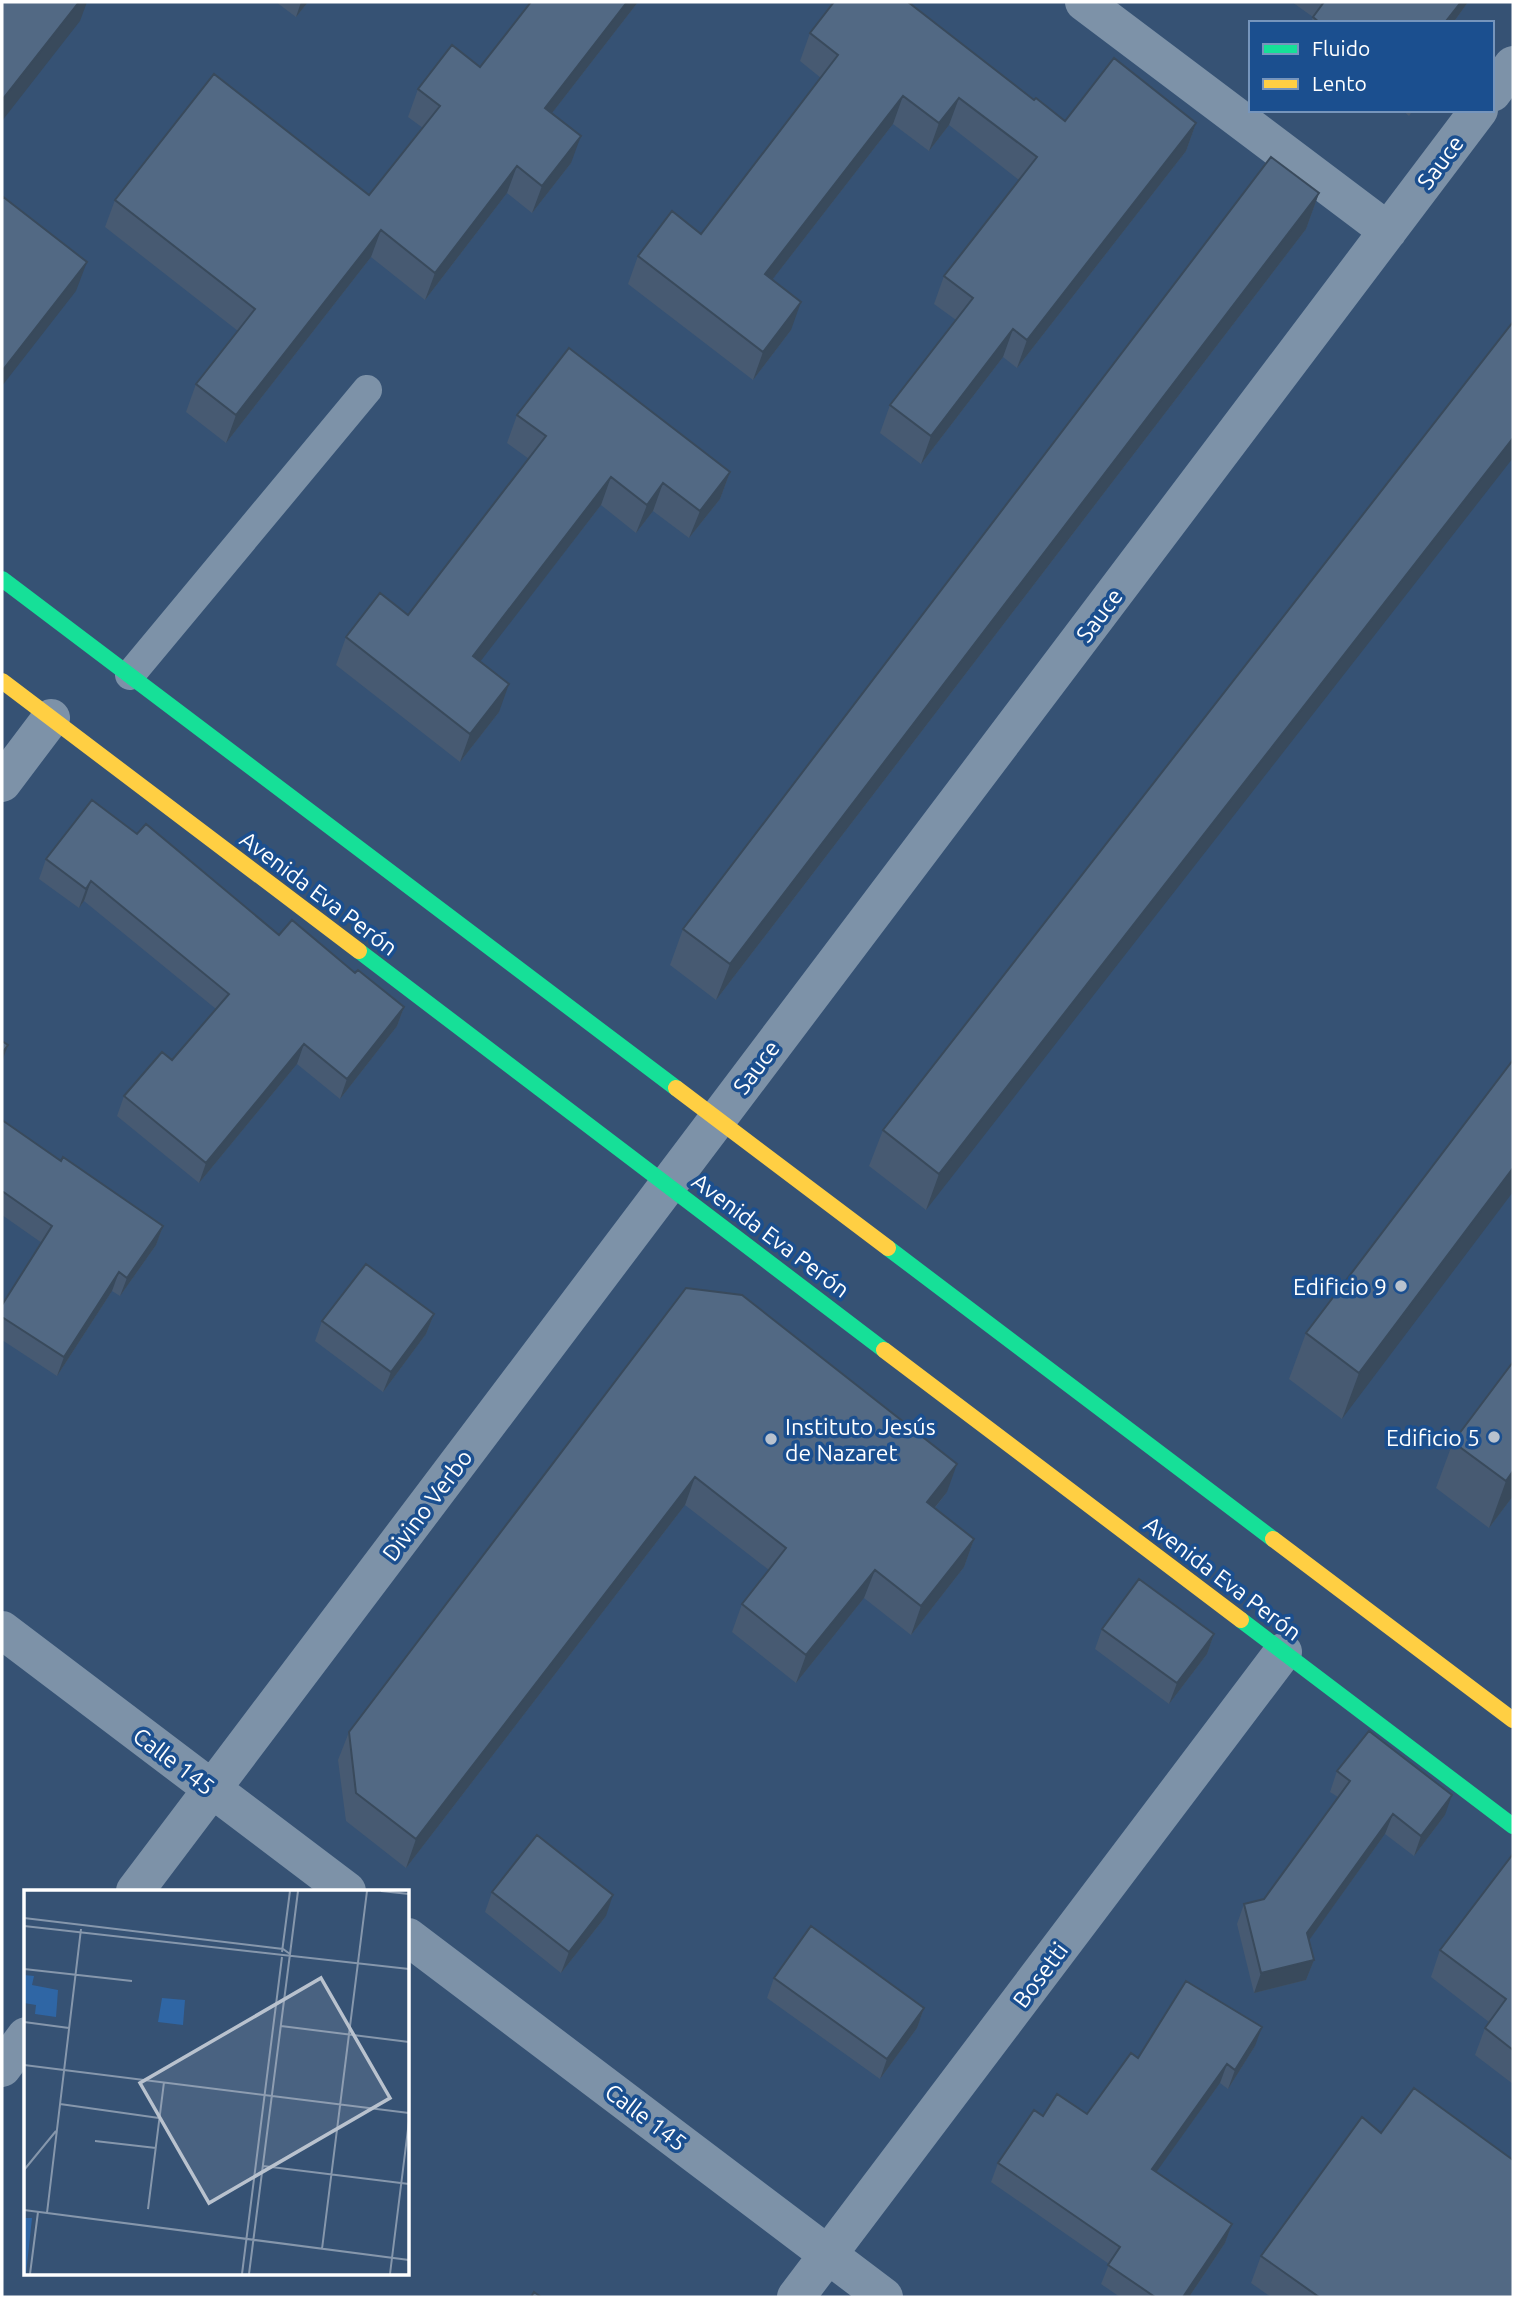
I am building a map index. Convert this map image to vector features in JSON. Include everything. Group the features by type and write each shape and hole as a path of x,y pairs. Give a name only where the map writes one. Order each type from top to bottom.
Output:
{"street":[{"path":"1084,2 1388,231"},
{"path":"1494,90 1513,65"},
{"name":"Sauce","path":"717,1119 1477,112"},
{"path":"2,579 1513,1720"},
{"name":"Avenida Eva Perón","path":"2,681 1513,1826"},
{"path":"2,783 51,718"},
{"name":"Divino Verbo","path":"136,1890 717,1119"},
{"name":"Calle 145","path":"2,1630 346,1890"},
{"name":"Bosetti","path":"796,2297 1283,1652"},
{"name":"Calle 145","path":"410,1939 884,2297"},
{"path":"2,2068 24,2039"}],"lane":[{"path":"130,675 367,390"}],"building":[{"path":"2,2 79,2 2,100"},
{"path":"531,2 627,2 545,108 581,136 542,186 517,166 435,273 381,230 236,415 196,384 255,309 115,200 214,74 369,195 440,106 418,89 452,45 480,67"},
{"path":"834,2 908,2 1065,121 1114,58 1196,123 1027,340 1013,329 931,436 890,405 973,298 944,276 1037,157 959,98 939,123 903,96 765,274 801,302 763,352 638,256 672,211 701,234 838,55 810,33"},
{"path":"1324,2 1461,2 1448,21 1318,21 1313,17"},
{"path":"1271,157 1319,193 730,964 683,929"},
{"path":"2,196 87,262 2,371"},
{"path":"1513,322 1513,438 939,1174 883,1130"},
{"path":"569,348 730,472 700,511 663,483 647,505 611,477 473,656 509,684 470,734 346,637 380,593 408,615 546,436 517,415"},
{"path":"92,800 137,834 146,824 279,935 292,920 355,973 358,970 404,1007 347,1079 304,1044 206,1163 124,1096 162,1052 172,1060 229,994 91,881 86,889 46,859"},
{"path":"2,1041 8,1045 2,1053"},
{"name":"Edificio 9","path":"1513,1060 1513,1168 1359,1373 1306,1333"},
{"path":"2,1120 61,1161 63,1157 163,1226 127,1278 119,1272 64,1357 2,1317 2,1305 52,1226 2,1191"},
{"path":"366,1264 434,1314 391,1372 322,1321"},
{"path":"686,1288 742,1295 957,1464 927,1502 974,1539 921,1606 875,1570 806,1655 742,1604 786,1548 695,1477 416,1839 356,1793 349,1732"},
{"path":"1513,1362 1513,1471 1506,1481 1453,1442"},
{"path":"1139,1579 1214,1634 1177,1683 1102,1629"},
{"path":"1369,1731 1452,1795 1421,1836 1393,1814 1307,1933 1314,1960 1261,1973 1244,1904 1264,1899 1350,1781 1337,1771"},
{"path":"537,1835 613,1895 569,1952 492,1892"},
{"path":"1513,1854 1513,2050 1485,2028 1506,1999 1440,1950"},
{"path":"811,1926 924,2008 887,2059 774,1978"},
{"path":"1186,1981 1262,2027 1235,2070 1227,2064 1152,2169 1232,2224 1183,2297 1155,2297 1108,2265 1120,2247 998,2163 1034,2110 1043,2116 1057,2094 1087,2114 1131,2053 1138,2058"},
{"path":"1414,2088 1513,2160 1513,2297 1319,2297 1261,2256 1362,2117 1381,2133"}],"traffic: fast":[{"path":"2,579 676,1088"},
{"path":"359,951 884,1350"},
{"path":"888,1248 1273,1539"},
{"path":"1241,1620 1513,1826"}],"traffic: slow":[{"path":"2,681 359,951"},
{"path":"676,1088 888,1248"},
{"path":"884,1350 1241,1620"},
{"path":"1273,1539 1513,1720"}],"place":[{"name":"Edificio 9","path":"1401,1286"},
{"name":"Edificio 5","path":"1494,1437"},
{"name":"Instituto Jesús de Nazaret","path":"771,1439"}]}
